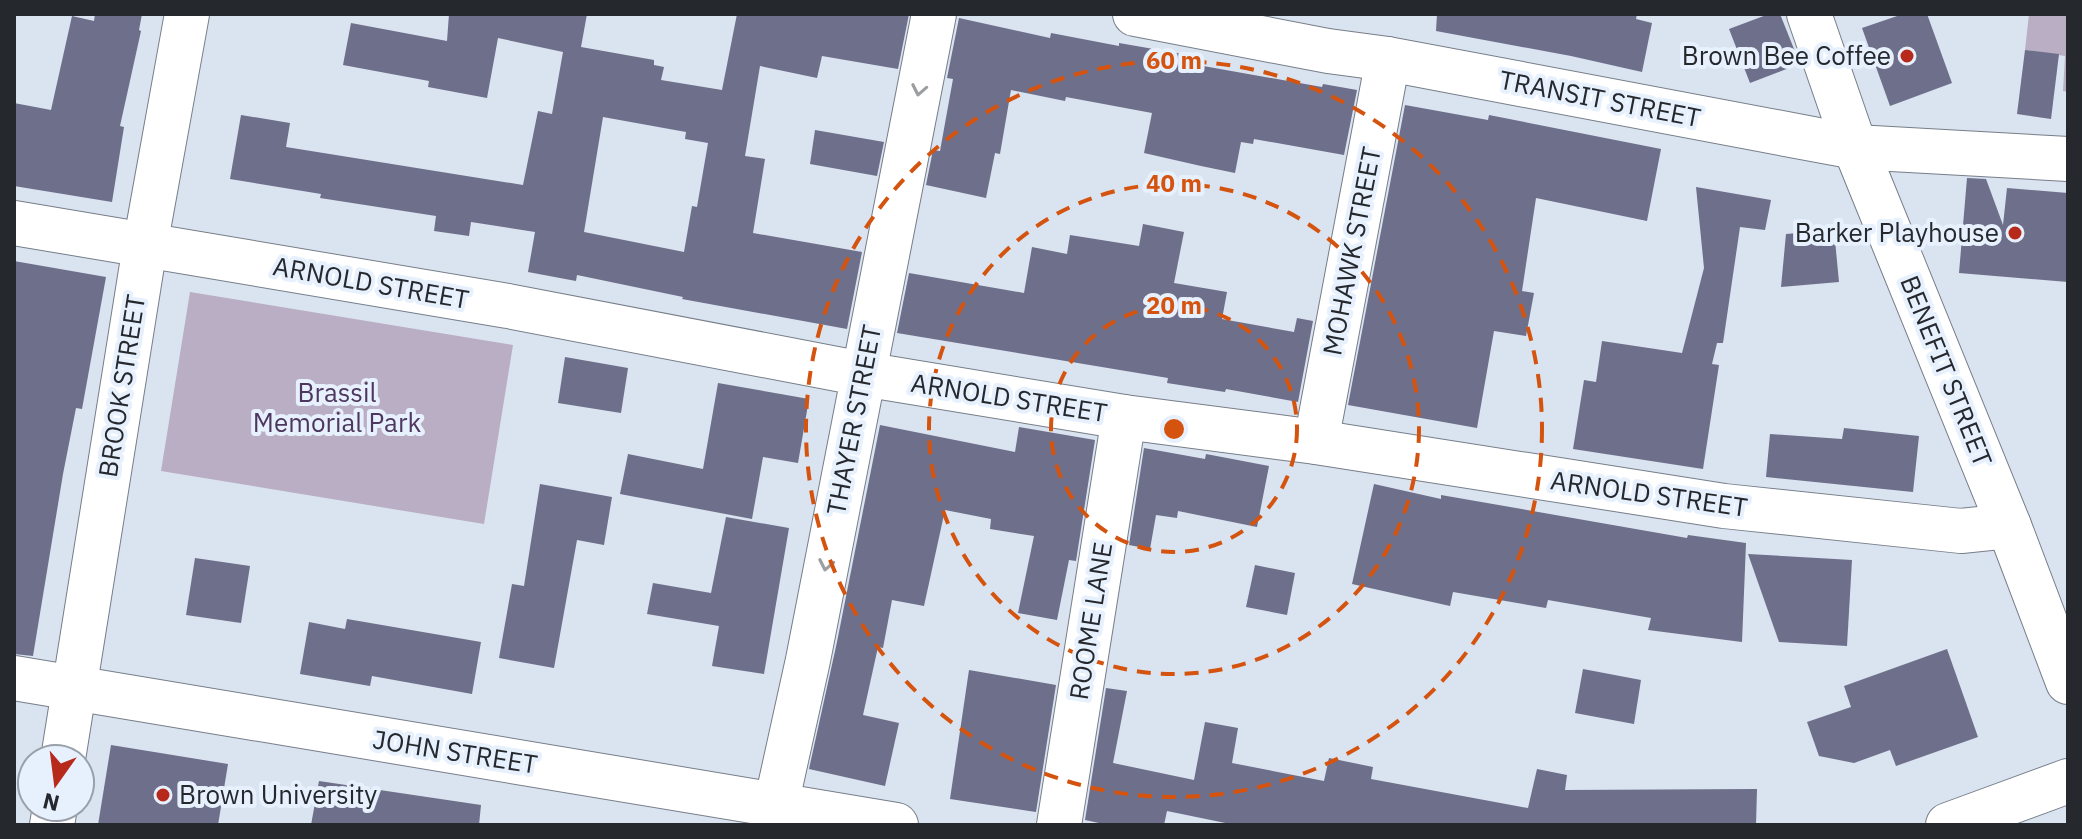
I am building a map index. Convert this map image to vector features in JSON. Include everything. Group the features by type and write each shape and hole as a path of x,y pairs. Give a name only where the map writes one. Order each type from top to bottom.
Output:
{"street":[{"name":"BROOK STREET","path":"65,743 145,246 187,14"},
{"name":"THAYER STREET","path":"774,815 808,660 934,14"},
{"name":"TRANSIT STREET","path":"1135,14 1855,147 2068,159"},
{"name":"BENEFIT STREET","path":"1809,14 1855,147 2067,675"},
{"name":"MOHAWK STREET","path":"1316,442 1388,59"},
{"name":"ARNOLD STREET","path":"14,223 508,306 863,374 1124,417 1316,442 1724,506 1961,531 2009,526"},
{"name":"ROOME LANE","path":"1059,825 1124,417"},
{"name":"JOHN STREET","path":"14,678 774,815 896,825"},
{"path":"1948,825 2068,781"}],"green space":[{"path":"2029,14 2068,14 2068,92 2063,91 2065,56 2025,50"},
{"name":"Brassil Memorial Park","path":"190,292 513,345 484,524 161,471"}],"building":[{"path":"95,14 142,14 120,126 124,127 112,202 14,186 14,103 51,110 72,16 94,21"},
{"path":"449,14 587,14 581,47 654,60 654,65 664,67 661,80 722,90 737,14 909,14 898,69 822,56 817,78 760,66 745,156 765,159 753,233 862,252 847,329 682,299 577,275 576,281 528,272 535,232 471,222 469,236 434,231 436,216 320,198 321,194 230,179 241,115 290,123 286,147 523,185 538,111 552,114 563,52 498,38 487,98 428,87 429,81 343,65 351,23 447,41","holes":["603,117 686,132 685,139 708,143 697,207 692,206 684,252 584,232"]},
{"path":"1437,14 1637,14 1636,19 1652,23 1642,72 1436,31"},
{"path":"1769,14 1780,14 1800,64 1750,83 1729,29"},
{"name":"Brown Bee Coffee","path":"1903,14 1927,14 1952,83 1890,106 1862,28"},
{"path":"959,18 1050,38 1051,33 1194,56 1192,64 1322,87 1323,84 1357,90 1344,155 1254,139 1253,144 1241,142 1235,173 1144,153 1152,113 1011,90 1000,154 995,153 986,198 926,185 933,150 940,151 953,79 947,78"},
{"path":"2025,50 2059,54 2051,119 2017,114"},
{"path":"1405,105 1488,120 1489,115 1661,149 1647,221 1536,198 1522,291 1534,293 1526,336 1494,331 1477,428 1348,405"},
{"path":"815,130 884,142 877,176 810,164"},
{"name":"Barker Playhouse","path":"1967,178 1986,179 2003,225 2007,188 2068,193 2068,282 1959,273"},
{"path":"1696,187 1771,200 1765,230 1740,227 1723,343 1717,343 1712,364 1719,365 1703,469 1573,449 1584,380 1596,382 1602,341 1682,353 1704,268"},
{"path":"1143,224 1184,232 1174,283 1227,292 1222,319 1294,332 1297,318 1313,321 1298,402 1226,389 1225,392 1167,383 1168,378 897,333 909,273 1024,293 1032,247 1067,254 1070,235 1139,246"},
{"path":"1834,230 1839,282 1781,287 1786,234"},
{"path":"14,261 106,277 82,409 76,408 63,474 33,656 14,654"},
{"path":"565,357 628,368 621,413 558,403"},
{"path":"718,383 809,399 798,463 763,457 752,519 620,494 628,454 703,469"},
{"path":"880,425 1015,452 1019,427 1095,440 1076,561 1069,560 1057,620 1018,613 1034,536 990,529 991,519 945,510 924,606 892,600 883,648 878,647 863,715 899,723 885,786 809,769"},
{"path":"1844,428 1919,436 1913,492 1766,477 1770,434 1842,439"},
{"path":"1144,448 1205,459 1206,454 1269,466 1257,527 1178,511 1177,518 1156,515 1150,549 1129,545"},
{"path":"540,484 612,497 604,545 577,540 554,668 499,658 512,584 524,586"},
{"path":"1374,484 1441,499 1441,495 1687,538 1688,535 1746,543 1742,642 1648,630 1651,618 1548,600 1546,608 1453,592 1450,606 1352,584"},
{"path":"726,517 789,528 764,674 712,666 719,626 647,614 653,583 711,593"},
{"path":"1748,554 1852,560 1847,646 1779,642"},
{"path":"195,558 250,566 241,623 186,615"},
{"path":"1255,565 1295,573 1287,615 1246,607"},
{"path":"347,619 481,642 472,694 372,676 370,686 300,674 309,622 345,629"},
{"path":"1947,649 1978,737 1896,766 1890,750 1854,763 1819,756 1807,722 1851,707 1844,686"},
{"path":"1583,669 1641,680 1634,724 1575,713"},
{"path":"969,670 1056,685 1036,812 950,799"},
{"path":"1106,688 1127,691 1113,763 1194,780 1205,722 1238,728 1232,763 1324,781 1329,758 1373,767 1371,779 1528,808 1537,769 1567,775 1565,790 1757,789 1756,825 1235,825 1167,811 1164,825 1108,825 1085,820"},
{"name":"Brown University","path":"111,745 228,764 218,825 98,825"},
{"path":"319,781 481,805 479,825 311,825"}],"place":[{"name":"Brown Bee Coffee","path":"1907,56"},
{"name":"Barker Playhouse","path":"2015,233"},
{"name":"Brown University","path":"163,795"}]}
